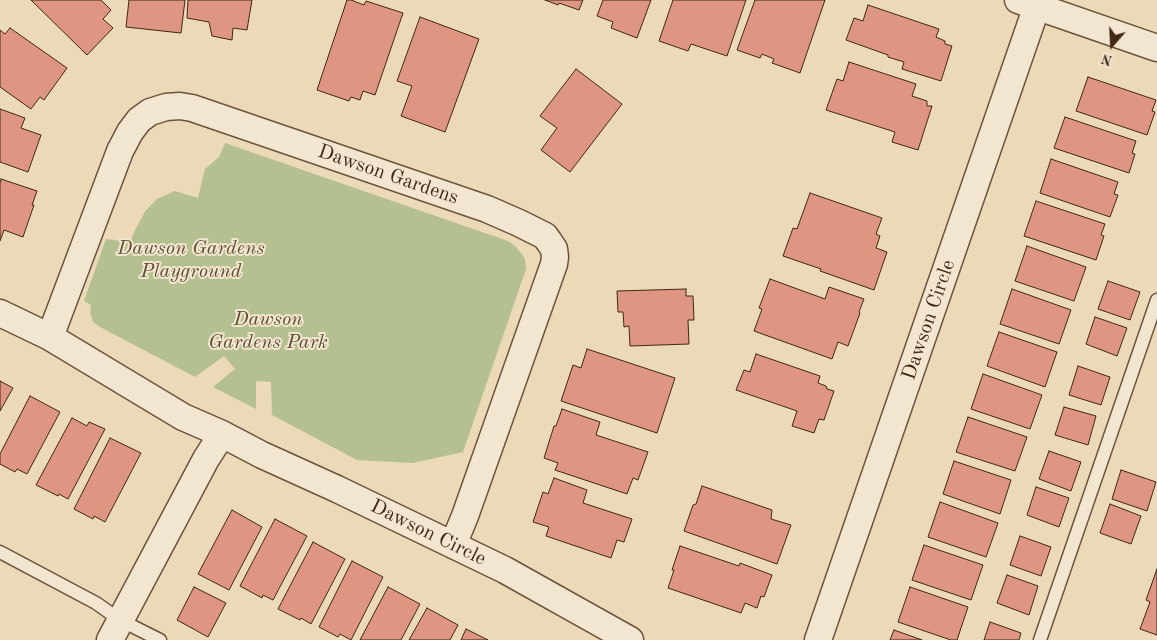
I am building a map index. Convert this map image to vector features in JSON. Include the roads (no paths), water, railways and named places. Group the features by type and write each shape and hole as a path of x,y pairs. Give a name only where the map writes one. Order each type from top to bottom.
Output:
{"street":[{"path":"1032,2 1157,48"},
{"name":"Dawson Circle","path":"818,640 1032,2"},
{"name":"Dawson Gardens","path":"50,337 120,151 139,120 150,112 166,107 180,106 192,108 478,206 519,223 544,236 554,249 556,257 454,545"},
{"name":"Dawson Circle","path":"0,313 50,337 183,417 505,570 630,640"},
{"path":"115,630 206,459 222,434"}],"lane":[{"path":"1040,640 1157,300"},
{"path":"0,552 96,602 115,630 160,640"}],"park label":[{"name":"Dawson Gardens Playground","path":"191,260"},
{"name":"Dawson Gardens Park","path":"268,332"}]}
